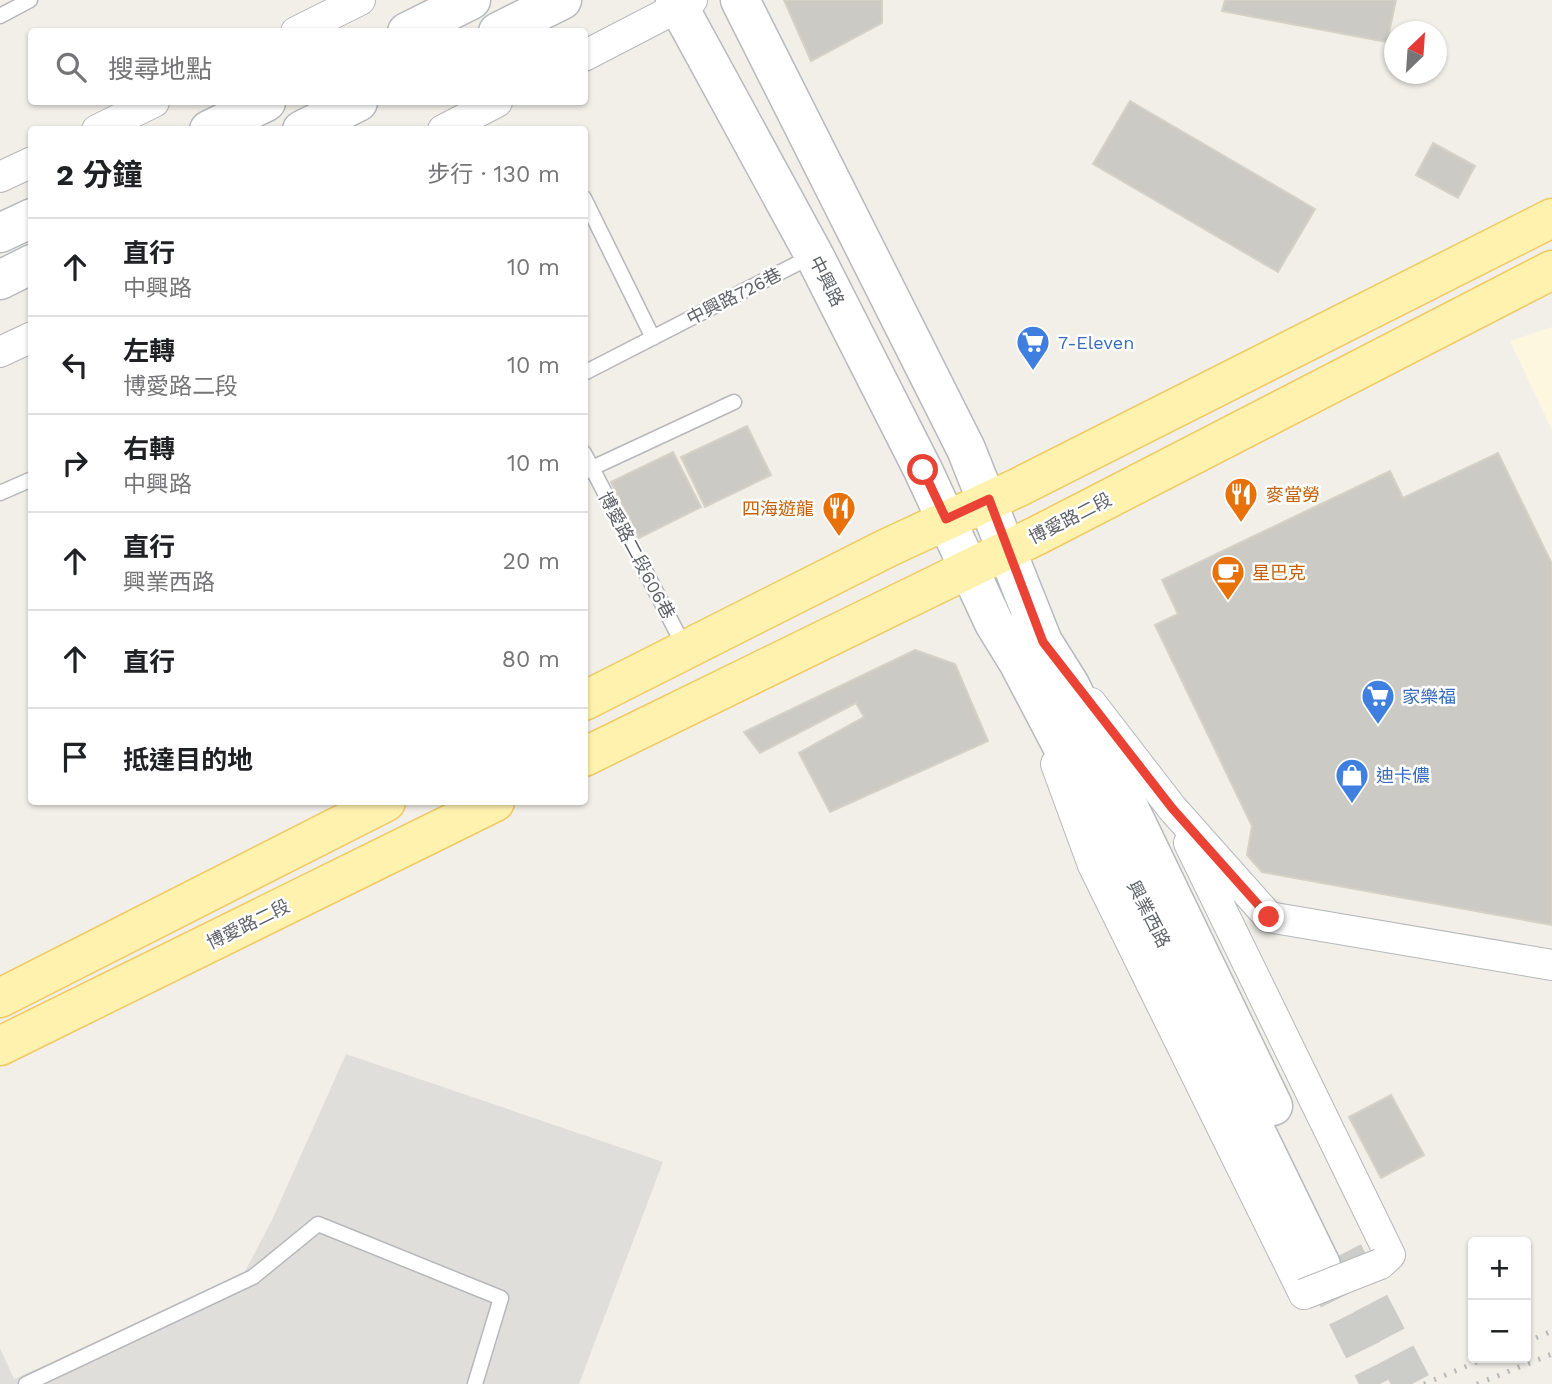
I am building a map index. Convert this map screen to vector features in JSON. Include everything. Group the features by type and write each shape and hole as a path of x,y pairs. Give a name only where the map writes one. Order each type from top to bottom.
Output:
{"main road":[{"path":"588,699 946,519 1019,487 1552,218"},
{"name":"博愛路二段","path":"588,756 1008,549 1552,270"},
{"path":"0,998 380,805"},
{"name":"博愛路二段","path":"0,1045 489,805"}],"street":[{"path":"304,28 360,0"},
{"path":"415,28 471,0"},
{"path":"506,28 562,0"},
{"path":"740,0 989,499 1008,549"},
{"path":"588,54 682,3"},
{"name":"中興路","path":"682,3 814,255 946,519 967,569"},
{"path":"105,126 148,105"},
{"path":"217,126 260,105"},
{"path":"310,126 352,105"},
{"path":"451,126 491,105"},
{"path":"0,177 28,164"},
{"path":"0,233 28,220"},
{"path":"0,280 28,266"},
{"path":"0,352 28,339"},
{"name":"興業西路","path":"1008,549 1031,652"},
{"name":"興業西路","path":"967,569 1031,652 1070,685 1323,1271"},
{"path":"1031,652 1093,866 1323,1271 1380,1264 1390,1255 1172,808"},
{"path":"1031,652 1269,917 1552,965"}],"lane":[{"path":"0,16 30,0"},
{"path":"588,206 653,338"},
{"name":"中興路726巷","path":"588,371 814,255"},
{"path":"588,470 734,402"},
{"name":"博愛路二段606巷","path":"588,470 685,649"},
{"path":"0,493 28,482"},
{"path":"26,1384 253,1278 318,1224 501,1298 475,1384"}],"shaded area":[{"path":"1552,327 1552,430 1510,341"},
{"path":"346,1054 663,1162 579,1384 0,1384 0,1348 14,1379 242,1277 272,1220"}],"building":[{"path":"784,0 882,0 882,23 811,61"},
{"path":"1225,0 1396,0 1392,21 1384,21 1384,41 1222,11"},
{"path":"1130,101 1315,209 1278,272 1093,164"},
{"path":"1433,143 1475,166 1458,198 1416,175"},
{"path":"747,426 771,475 705,507 681,457"},
{"path":"673,452 701,507 639,538 611,482"},
{"name":"家樂福","path":"1498,453 1552,564 1552,925 1262,872 1247,855 1252,826 1155,625 1178,614 1162,580 1390,471 1403,498"},
{"path":"915,650 955,664 988,741 830,812 799,753 864,717 856,703 760,753 744,732"},
{"path":"1391,1095 1424,1155 1381,1178 1349,1117"}],"tunnel":[{"path":"1344,1253 1412,1384"},
{"path":"1321,1265 1380,1384"}],"railway":[{"path":"1531,1340 1552,1331"},
{"path":"1477,1384 1552,1354"},
{"path":"1424,1384 1474,1363"}],"place":[{"name":"7-Eleven","path":"1033,372"},
{"name":"麥當勞","path":"1241,524"},
{"name":"四海遊龍","path":"839,538"},
{"name":"星巴克","path":"1228,602"},
{"name":"家樂福","path":"1378,726"},
{"name":"迪卡儂","path":"1352,805"}],"route":[{"path":"923,470 946,519 989,499 1031,604 1043,642 1172,808 1269,917"}]}
